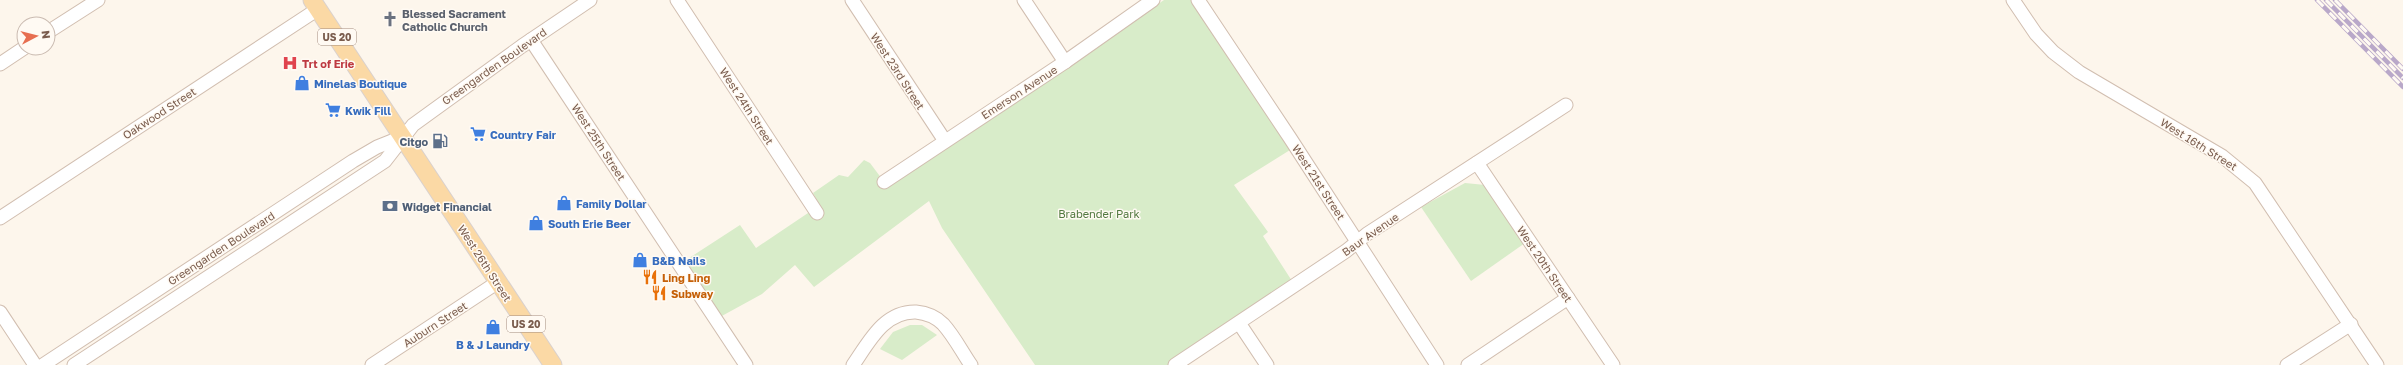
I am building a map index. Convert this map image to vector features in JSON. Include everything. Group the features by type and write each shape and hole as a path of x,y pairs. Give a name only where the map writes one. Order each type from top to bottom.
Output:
{"main road":[{"name":"West 26th Street","path":"315,4 553,365"}],"street":[{"path":"56,27 98,0"},
{"name":"Greengarden Boulevard","path":"74,365 385,161 402,137 413,125 531,40 590,0"},
{"name":"West 24th Street","path":"677,0 816,212"},
{"name":"West 23rd Street","path":"852,0 945,141"},
{"path":"1024,0 1065,62"},
{"name":"Emerson Avenue","path":"884,182 1065,62 1153,0"},
{"name":"West 21st Street","path":"1198,0 1437,365"},
{"name":"West 16th Street","path":"2013,0 2036,34 2053,52 2079,72 2222,156 2255,183 2351,324 2377,365"},
{"name":"Oakwood Street","path":"0,218 315,4"},
{"name":"West 25th Street","path":"531,40 746,365"},
{"path":"0,64 16,53"},
{"name":"Baur Avenue","path":"1175,365 1239,323 1357,241 1566,105"},
{"name":"Greengarden Boulevard","path":"43,365 353,161 377,147 402,137"},
{"name":"West 20th Street","path":"1477,164 1613,365"},
{"name":"Auburn Street","path":"372,365 498,282"},
{"path":"1468,365 1568,298"},
{"path":"0,312 35,365"},
{"path":"853,365 878,329 887,321 903,313 920,312 930,315 943,325 971,365"},
{"path":"1239,323 1267,365"},
{"path":"2287,365 2351,324"}],"green space":[{"name":"Brabender Park","path":"1164,0 1192,0 1290,150 1234,185 1268,232 1263,236 1292,281 1169,365 1035,365 942,228 929,201 814,287 795,265 762,294 720,317 683,262 740,225 756,248 811,211 817,213 822,209 813,193 839,175 848,177 864,160 870,163 888,187"},
{"path":"1465,183 1485,185 1525,243 1471,281 1421,207"},
{"path":"910,325 922,325 937,335 902,360 880,349 893,332"}],"railway":[{"path":"2317,0 2403,87"},
{"path":"2326,0 2403,78"},
{"path":"2335,0 2403,69"}],"place":[{"name":"Blessed Sacrament Catholic Church","path":"390,19"},
{"name":"Trt of Erie","path":"290,63"},
{"name":"Minelas Boutique","path":"302,83"},
{"name":"Kwik Fill","path":"333,110"},
{"name":"Country Fair","path":"478,134"},
{"name":"Citgo","path":"440,141"},
{"name":"Family Dollar","path":"564,203"},
{"name":"Widget Financial","path":"390,206"},
{"name":"South Erie Beer","path":"536,223"},
{"name":"B&B Nails","path":"640,260"},
{"name":"Ling Ling","path":"650,277"},
{"name":"Subway","path":"659,293"},
{"name":"B & J Laundry","path":"493,327"}]}
